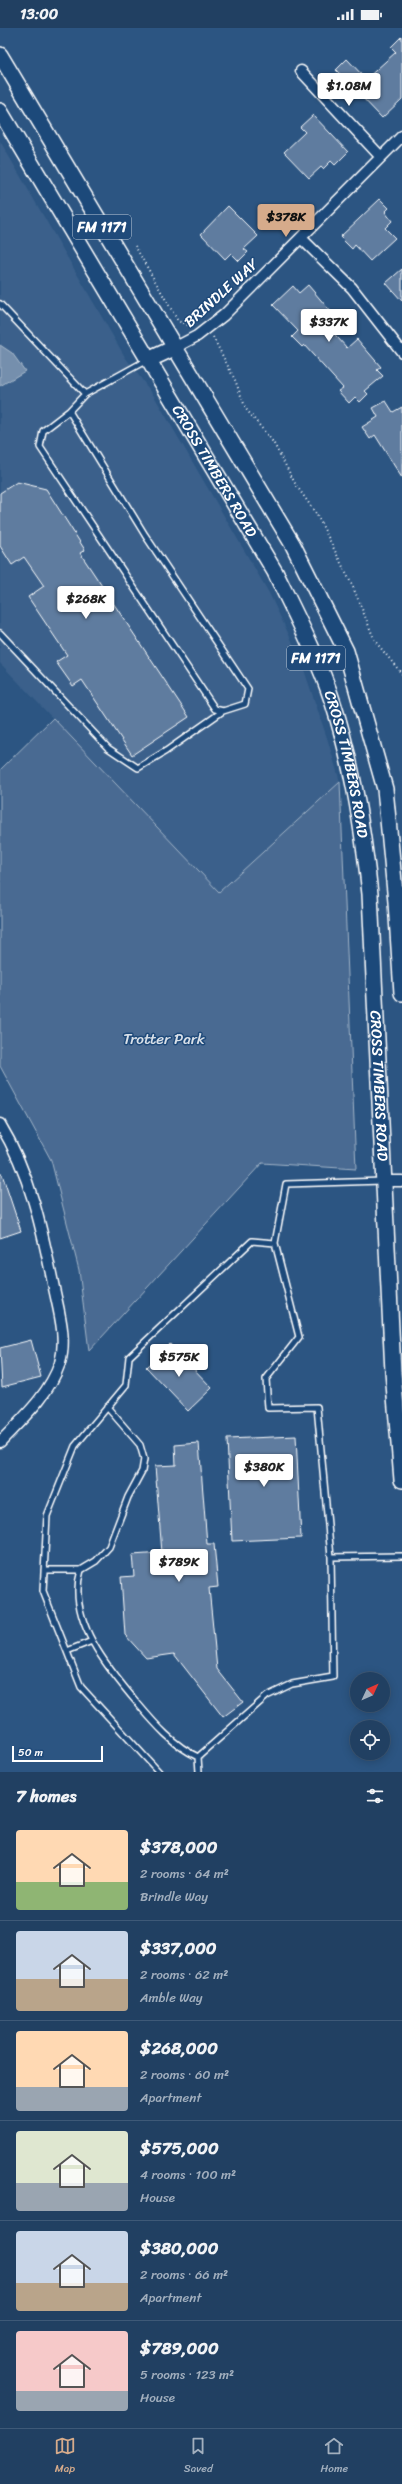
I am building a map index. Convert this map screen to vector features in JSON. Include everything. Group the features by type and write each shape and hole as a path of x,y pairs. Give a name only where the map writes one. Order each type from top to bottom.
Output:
{"main road":[{"name":"CROSS TIMBERS ROAD","path":"0,55 293,545 346,651 384,789 399,892 402,993"},
{"name":"CROSS TIMBERS ROAD","path":"0,111 275,572 308,640 331,697 341,730 350,764 366,851 393,1372 402,1480"},
{"path":"148,360 174,348"}],"street":[{"path":"301,71 381,157"},
{"name":"BRINDLE WAY","path":"174,348 197,336 224,315 402,136"},
{"path":"301,238 352,288 402,352"},
{"path":"0,1124 13,1145 39,1213 63,1331 60,1362 48,1390 0,1442"},
{"path":"384,1181 402,1181"}],"lane":[{"path":"0,304 85,394"},
{"path":"148,360 85,394 69,411 43,431 40,447 215,709 223,711"},
{"path":"0,633 108,748 138,768 166,751 223,711 245,704 248,689 145,535 69,411"},
{"path":"198,1757 267,1696 292,1684 333,1677 331,1557 316,1407 268,1408 266,1379 299,1337 275,1243 286,1184 384,1181"},
{"path":"159,1772 81,1688 43,1591 46,1516 75,1446 106,1407 126,1385 129,1357 252,1241 275,1243"},
{"path":"44,1570 81,1570 96,1561 109,1547 128,1497 142,1471 144,1458 140,1445 106,1407"},
{"path":"331,1557 402,1556"},
{"path":"81,1570 78,1580 79,1603 92,1641 110,1672 153,1721 178,1745 198,1757"},
{"path":"67,1651 92,1641"},
{"path":"198,1757 199,1772"}],"path":[{"path":"135,246 178,321 190,326 200,320 207,328 222,354 246,409 273,442 296,485 318,515 353,587 375,641 402,674"}],"shaded area":[{"path":"0,141 125,357 154,396 269,593 300,658 328,741 340,782 222,896 0,663"},
{"path":"0,345 12,353 25,371 0,386"}],"green space":[{"name":"Trotter Park","path":"53,718 219,892 340,782 356,1169 262,1163 89,1351 79,1270 51,1160 0,1066 0,770"}],"building":[{"path":"402,36 402,99 382,118 336,70 347,59 366,79 396,52 391,47"},
{"path":"313,115 348,152 335,165 331,161 323,169 321,167 309,178 284,152 305,132 300,127"},
{"path":"380,199 389,208 385,212 392,221 385,228 395,238 370,261 355,245 352,249 340,237"},
{"path":"228,206 258,236 244,249 248,252 239,261 231,253 225,259 201,234"},
{"path":"402,269 402,301 386,283"},
{"path":"308,285 338,320 329,328 347,348 357,339 381,367 377,370 383,376 365,391 368,394 360,402 355,397 349,403 338,391 343,388 304,345 302,347 292,337 298,331 273,305 293,286 299,293"},
{"path":"386,401 393,412 402,407 402,478 375,435 370,439 362,427 378,417 373,408"},
{"path":"17,482 46,489 85,550 80,553 189,717 132,755 82,680 73,686 56,662 67,655 28,597 44,586 24,557 12,565 0,546 0,493"},
{"path":"0,1174 2,1174 21,1231 0,1238"},
{"path":"31,1340 41,1377 2,1387 0,1348"},
{"path":"170,1344 212,1388 188,1411 146,1367"},
{"path":"296,1436 301,1538 232,1541 227,1439"},
{"path":"199,1443 207,1544 214,1544 218,1587 209,1588 217,1669 243,1702 223,1717 174,1654 146,1658 125,1635 121,1577 134,1576 132,1555 162,1553 155,1466 176,1465 175,1445"}]}
